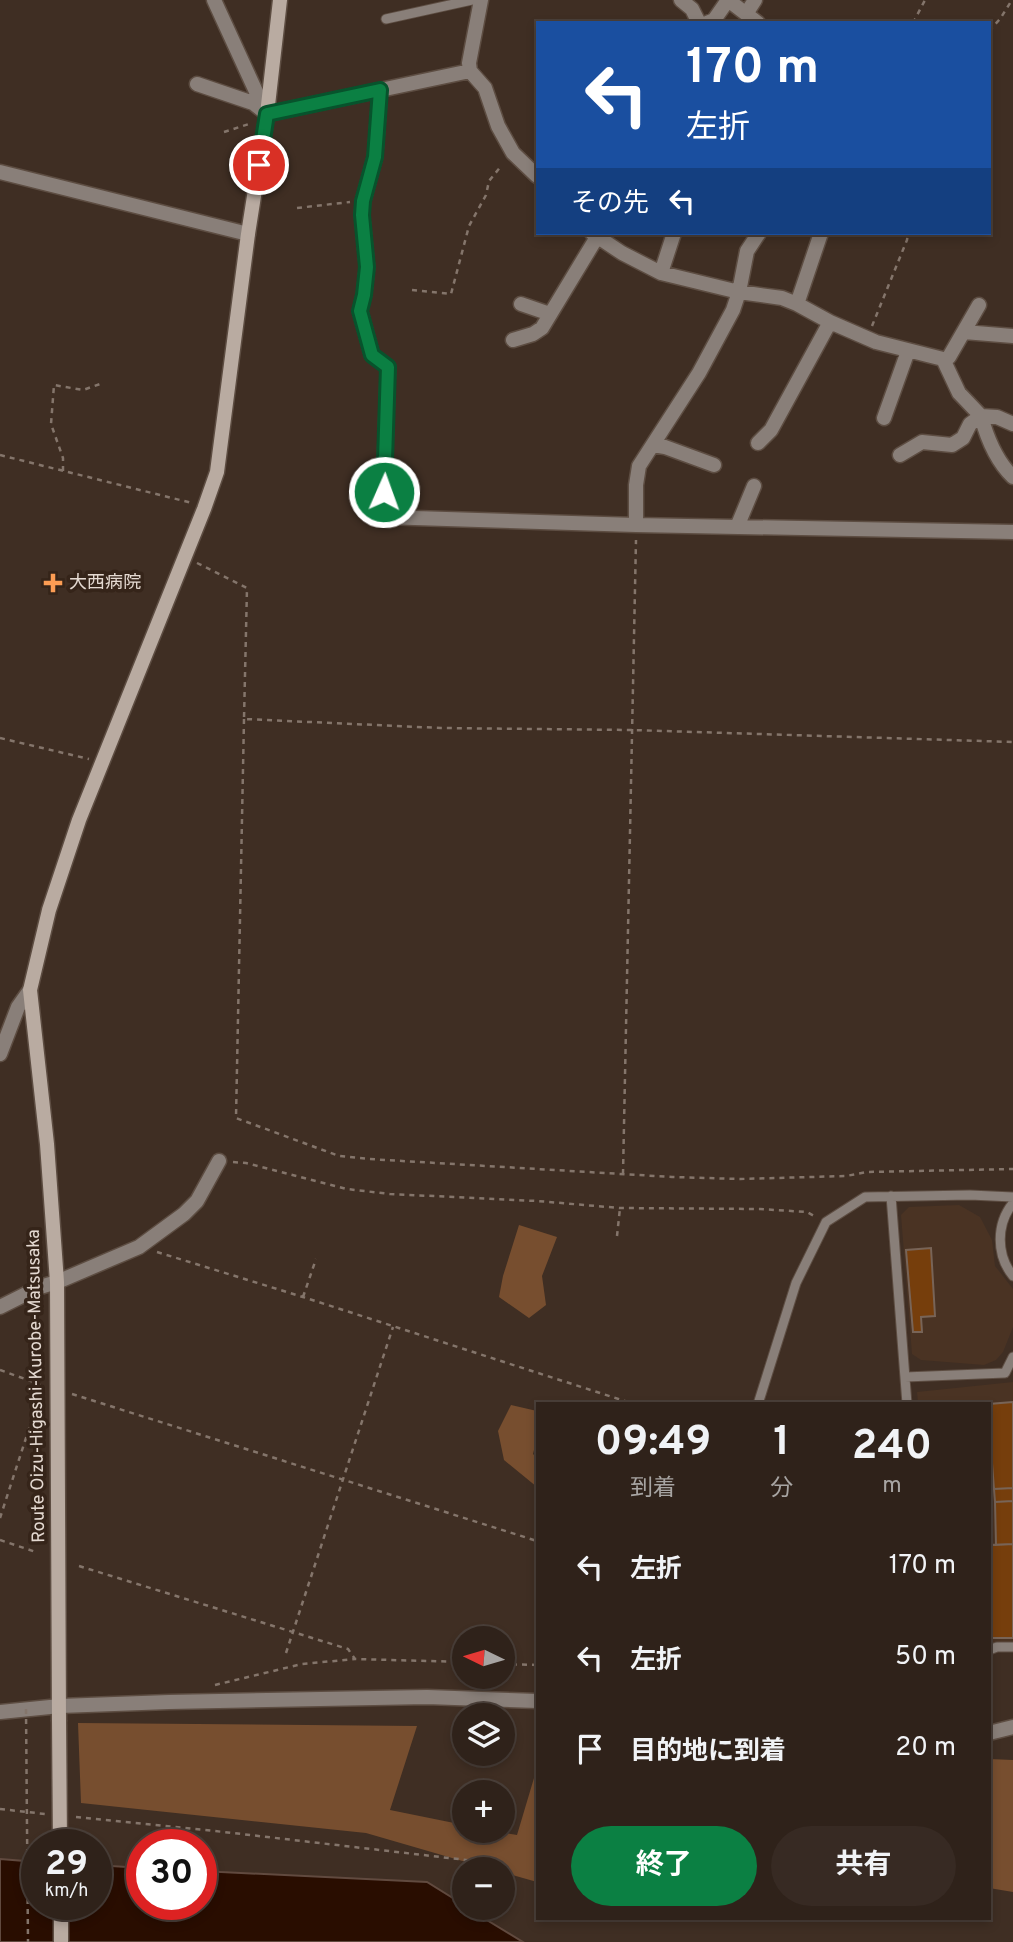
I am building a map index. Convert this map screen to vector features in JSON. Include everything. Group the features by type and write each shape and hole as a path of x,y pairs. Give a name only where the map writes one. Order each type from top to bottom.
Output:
{"main road":[{"name":"Route Oizu-Higashi-Kurobe-Matsusaka","path":"60,1829 53,1393 57,1282 47,1144 30,990 49,910 79,820 217,472 280,0"},
{"path":"61,1920 61,1942"}],"street":[{"path":"214,0 266,116"},
{"path":"481,0 470,71 485,88 498,126 513,153 536,175"},
{"path":"681,0 692,9 698,21"},
{"path":"712,21 728,0 752,18 755,0"},
{"path":"266,116 470,71"},
{"path":"197,84 253,103 266,116"},
{"path":"380,90 375,157 363,201 367,267 360,311 372,355 388,367 383,517 1013,532"},
{"path":"0,172 248,234"},
{"path":"513,340 533,334 542,328 594,235 661,273 739,292 782,298 867,339 943,359 949,357 979,305"},
{"path":"661,273 673,235"},
{"path":"636,525 639,466 699,373 733,310 747,251 758,235"},
{"path":"797,304 820,235"},
{"path":"521,304 551,314"},
{"path":"758,443 771,430 830,323"},
{"path":"964,332 1013,336"},
{"path":"884,418 908,351"},
{"path":"943,359 959,393 981,415 986,435 1004,468 1013,477"},
{"path":"900,455 922,442 952,445 963,438 970,424 981,415 998,417 1013,424"},
{"path":"653,445 714,466"},
{"path":"737,527 754,486"},
{"path":"0,1054 6,1022 30,990"},
{"path":"0,1307 40,1287 139,1247 184,1214 197,1200 219,1161"},
{"path":"0,1712 26,1709 60,1713 427,1697 536,1701"},
{"path":"991,1732 1013,1727"},
{"path":"991,1733 1013,1734"}],"lane":[{"path":"386,19 472,0"},
{"path":"759,1402 796,1283 826,1222 864,1198 970,1195 1013,1197"},
{"path":"891,1196 907,1402"},
{"path":"1013,1203 1003,1220 1000,1243 1004,1263 1013,1276"},
{"path":"905,1377 1009,1373 1013,1357"},
{"path":"991,1649 1013,1647"}],"path":[{"path":"914,21 925,0"},
{"path":"991,28 1012,0"},
{"path":"224,132 266,116"},
{"path":"412,290 451,293 469,226 486,195 489,181 513,153"},
{"path":"297,208 363,201"},
{"path":"867,339 908,235"},
{"path":"64,471 63,458 51,424 54,385 83,390 100,384"},
{"path":"0,455 193,503 204,509"},
{"path":"623,1174 636,525"},
{"path":"184,557 247,588 236,1118 339,1156 740,1179 867,1172 1013,1169"},
{"path":"244,719 441,728 632,730 1013,743"},
{"path":"0,738 101,763"},
{"path":"219,1161 246,1163 348,1189 390,1194 620,1208 807,1212 826,1222"},
{"path":"617,1236 620,1208"},
{"path":"139,1247 393,1325 628,1402"},
{"path":"303,1297 316,1259"},
{"path":"286,1653 393,1325"},
{"path":"0,1370 38,1384 53,1393"},
{"path":"0,1518 39,1398 53,1393 74,1394 536,1541"},
{"path":"0,1540 36,1552"},
{"path":"79,1566 348,1649 355,1659"},
{"path":"204,1687 302,1664 355,1659 452,1662"},
{"path":"515,1664 536,1665"},
{"path":"26,1709 28,1942"},
{"path":"0,1809 51,1814"},
{"path":"76,1817 452,1858"}],"shaded area":[{"path":"959,1205 980,1217 992,1240 995,1266 1013,1289 1013,1327 1003,1352 996,1360 984,1365 921,1360 912,1354 901,1215 909,1207"},
{"path":"519,1225 557,1237 542,1276 546,1305 529,1318 499,1297"},
{"path":"1013,1382 1013,1644 991,1644 991,1402 918,1402 917,1392"},
{"path":"511,1405 536,1411 536,1442 533,1454 536,1457 536,1486 504,1460 498,1431"},
{"path":"78,1723 417,1726 390,1810 452,1823 452,1843 515,1843 515,1835 534,1778 536,1779 536,1882 515,1876 515,1857 452,1858 366,1833 81,1803"},
{"path":"991,1759 1013,1760 1013,1892 991,1888"},
{"path":"0,1859 21,1861 21,1920 112,1920 112,1866 126,1867 126,1920 217,1920 217,1872 427,1882 452,1898 452,1920 487,1920 523,1942 0,1942"}],"building":[{"path":"931,1248 935,1316 921,1317 922,1332 913,1332 906,1250"},
{"path":"1013,1402 1013,1488 994,1489 991,1404"},
{"path":"1013,1488 1013,1501 995,1502 994,1489"},
{"path":"1013,1501 1013,1544 996,1545 995,1502"},
{"path":"1013,1544 1013,1638 991,1638 991,1545"}],"place":[{"name":"大西病院","path":"53,583"}],"route":[{"path":"259,165 267,114 380,90 375,157 363,201 367,267 360,311 372,355 388,367 384,492"}]}
